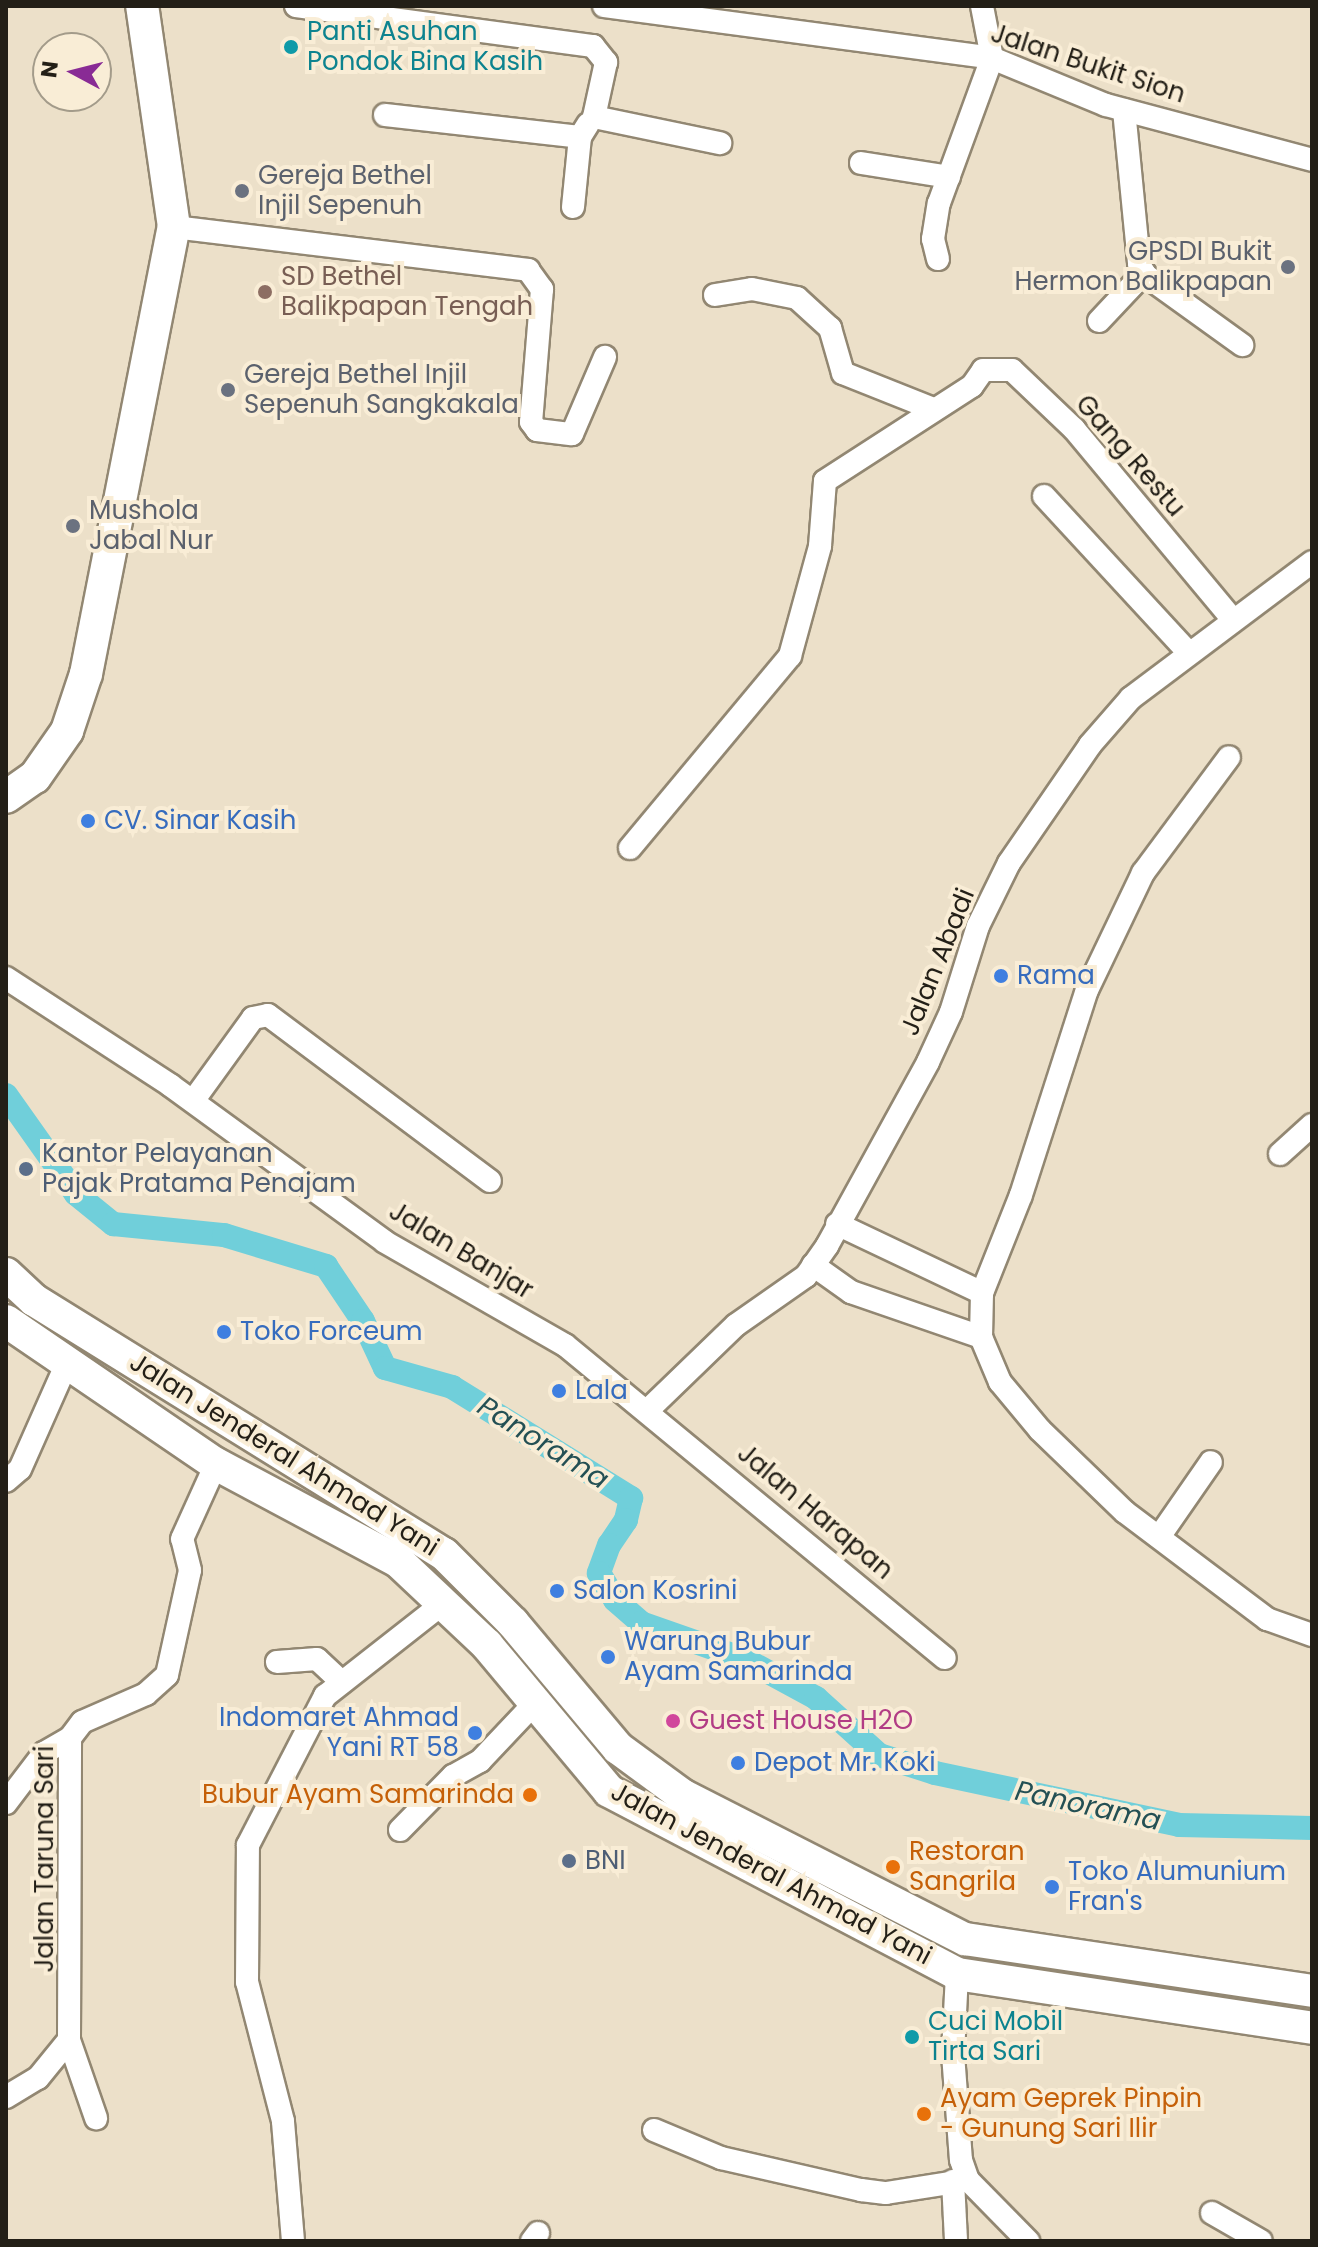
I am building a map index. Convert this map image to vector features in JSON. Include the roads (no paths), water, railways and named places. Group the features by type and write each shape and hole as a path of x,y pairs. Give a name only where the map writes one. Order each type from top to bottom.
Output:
{"main road":[{"path":"6,797 35,777 67,731 86,674 174,227 142,6"},
{"name":"Jalan Jenderal Ahmad Yani","path":"6,1274 34,1300 444,1554 513,1623 618,1748 682,1795 965,1939 1312,1991"},
{"name":"Jalan Jenderal Ahmad Yani","path":"6,1321 216,1464 398,1561 445,1602 609,1791 957,1974 1312,2028"},
{"path":"67,1363 85,1332"}],"street":[{"path":"296,6 593,46 606,62 594,117 580,137 573,207"},
{"name":"Jalan Bukit Sion","path":"604,6 992,58 1124,110 1312,160"},
{"path":"938,259 933,239 949,177 992,58 982,6"},
{"path":"1124,110 1135,246 1144,273 1242,345"},
{"path":"385,115 580,137"},
{"path":"594,117 720,143"},
{"path":"861,163 949,177"},
{"path":"174,227 528,270 542,289 531,422 537,430 572,434 605,357"},
{"path":"1099,321 1144,273"},
{"path":"715,295 752,289 797,298 830,328 843,373 931,408"},
{"name":"Gang Restu","path":"931,408 972,386 983,370 1012,370 1074,429 1233,620"},
{"path":"630,848 790,656 820,546 825,481 931,408"},
{"path":"1044,496 1188,652"},
{"name":"Jalan Abadi","path":"649,1409 736,1325 778,1300 813,1265 928,1062 951,1012 978,926 1009,863 1090,745 1131,698 1188,652 1312,562"},
{"path":"1229,757 1143,873 1087,990 1021,1195 982,1293 981,1337 1000,1382 1040,1430 1125,1512 1267,1619 1312,1635"},
{"name":"Jalan Banjar","path":"6,978 193,1101 385,1242 565,1345 649,1409"},
{"path":"193,1101 253,1018 268,1015 490,1181"},
{"path":"1280,1154 1312,1125"},
{"path":"837,1224 982,1293"},
{"path":"813,1265 851,1292 981,1337"},
{"path":"6,1481 20,1469 67,1363"},
{"name":"Jalan Harapan","path":"649,1409 945,1658"},
{"path":"1159,1537 1211,1462"},
{"name":"Jalan Taruna Sari","path":"96,2118 69,2040 70,1738 82,1722 146,1694 167,1675 190,1570 182,1539 216,1464"},
{"path":"293,2241 283,2121 247,1982 247,1851 321,1701 445,1602"},
{"path":"277,1662 317,1659 342,1682"},
{"path":"400,1830 453,1776 480,1761 533,1705"},
{"path":"6,1803 44,1753 70,1738"},
{"path":"956,2241 961,2180 955,2109 957,1974"},
{"path":"6,2097 38,2078 69,2040"},
{"path":"654,2130 721,2158 861,2190 886,2193 961,2180"},
{"path":"961,2180 1028,2241"},
{"path":"1212,2213 1261,2241"}],"waterway":[{"name":"Panorama","path":"6,1095 76,1194 113,1224 224,1235 326,1266 363,1321 385,1368 452,1387 631,1498 626,1520 609,1545 599,1573 615,1600 641,1623 744,1659 816,1698 879,1755 935,1773 1179,1825 1312,1828"}],"place":[{"name":"Panti Asuhan Pondok Bina Kasih","path":"291,47"},
{"name":"Gereja Bethel Injil Sepenuh","path":"242,191"},
{"name":"GPSDI Bukit Hermon Balikpapan","path":"1288,267"},
{"name":"SD Bethel Balikpapan Tengah","path":"265,292"},
{"name":"Gereja Bethel Injil Sepenuh Sangkakala","path":"228,390"},
{"name":"Mushola Jabal Nur","path":"73,526"},
{"name":"CV. Sinar Kasih","path":"88,821"},
{"name":"Rama","path":"1001,976"},
{"name":"Kantor Pelayanan Pajak Pratama Penajam","path":"26,1169"},
{"name":"Toko Forceum","path":"224,1332"},
{"name":"Lala","path":"559,1391"},
{"name":"Salon Kosrini","path":"557,1591"},
{"name":"Warung Bubur Ayam Samarinda","path":"608,1657"},
{"name":"Guest House H2O","path":"673,1721"},
{"name":"Indomaret Ahmad Yani RT 58","path":"475,1733"},
{"name":"Depot Mr. Koki","path":"738,1763"},
{"name":"Bubur Ayam Samarinda","path":"530,1795"},
{"name":"BNI","path":"569,1861"},
{"name":"Restoran Sangrila","path":"893,1867"},
{"name":"Toko Alumunium Fran's","path":"1052,1887"},
{"name":"Cuci Mobil Tirta Sari","path":"912,2037"},
{"name":"Ayam Geprek Pinpin - Gunung Sari Ilir","path":"924,2114"}]}
